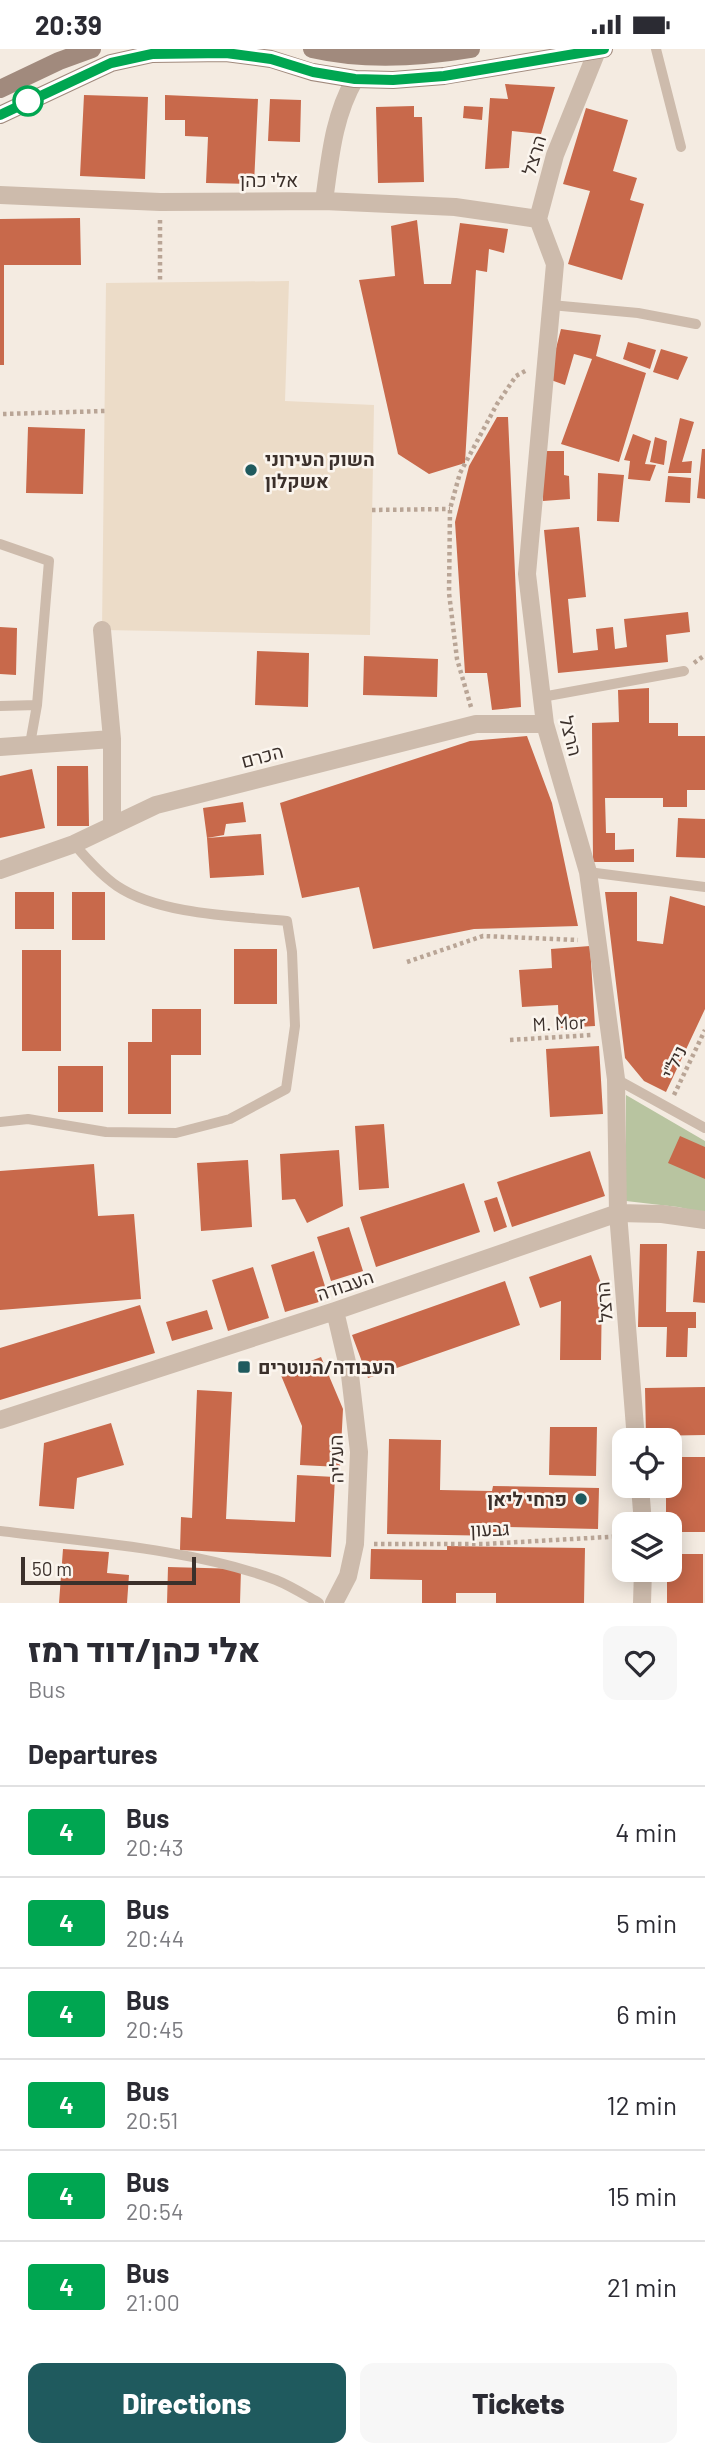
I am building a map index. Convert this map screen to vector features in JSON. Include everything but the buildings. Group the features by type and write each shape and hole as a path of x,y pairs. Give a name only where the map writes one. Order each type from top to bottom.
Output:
{"street":[{"path":"0,89 59,61 92,49"},
{"path":"312,49 334,54 377,57 471,49"},
{"path":"0,115 111,63 152,54 226,53 271,59 313,72 355,79 444,76 601,50"},
{"name":"הרצל","path":"601,50 555,155 538,219 555,264 527,574 545,724 588,872 616,1079 618,1213 635,1428"},
{"path":"324,201 333,135 346,94 355,79"},
{"name":"אלי כהן","path":"0,194 160,202 324,201 455,207 538,219"},
{"path":"102,631 112,739 112,825"},
{"name":"הכרם","path":"0,870 74,844 156,805 476,724 545,724"},
{"path":"0,747 112,739"},
{"name":"העבודה","path":"1,1424 618,1213 662,1214 705,1220"},
{"name":"העליה","path":"334,1603 348,1576 355,1544 359,1452 350,1375 335,1311"},
{"path":"642,1603 643,1582"}],"lane":[{"path":"656,49 681,147"},
{"path":"551,305 638,313 696,324"},
{"path":"0,544 49,561 37,705 30,744"},
{"path":"542,697 684,671"},
{"path":"0,706 37,705"},
{"path":"0,1122 28,1119 106,1132 176,1133 230,1119 286,1089 295,1026 292,952 287,921 221,915 154,904 118,887 74,844"},
{"path":"588,872 705,887"},
{"path":"616,1079 705,1128"},
{"path":"0,1531 158,1551 242,1569 279,1581 319,1603"}],"path":[{"path":"160,202 160,283"},
{"path":"476,724 457,659 449,593 450,509 460,473 497,404 516,376 546,359"},
{"path":"3,414 105,411"},
{"path":"372,510 450,509"},
{"path":"407,962 483,936 597,940"},
{"name":"ניל\"י","path":"668,1107 705,1030"},
{"name":"M. Mor","path":"510,1040 610,1034"},
{"name":"גבעון","path":"355,1544 484,1544 612,1537"}],"green space":[{"path":"626,1095 705,1141 705,1213 626,1201"}],"shaded area":[{"path":"289,281 285,401 374,405 370,635 102,630 106,283"}],"bus line":[{"name":"4","path":"0,115 111,63 152,54 226,53 271,59 313,72 355,79 393,80 444,76 604,49"}],"place":[{"name":"השוק העירוני אשקלון","path":"251,470"},
{"name":"העבודה/הנוטרים","path":"244,1367"},
{"name":"פרחי ליאן","path":"581,1499"}]}
